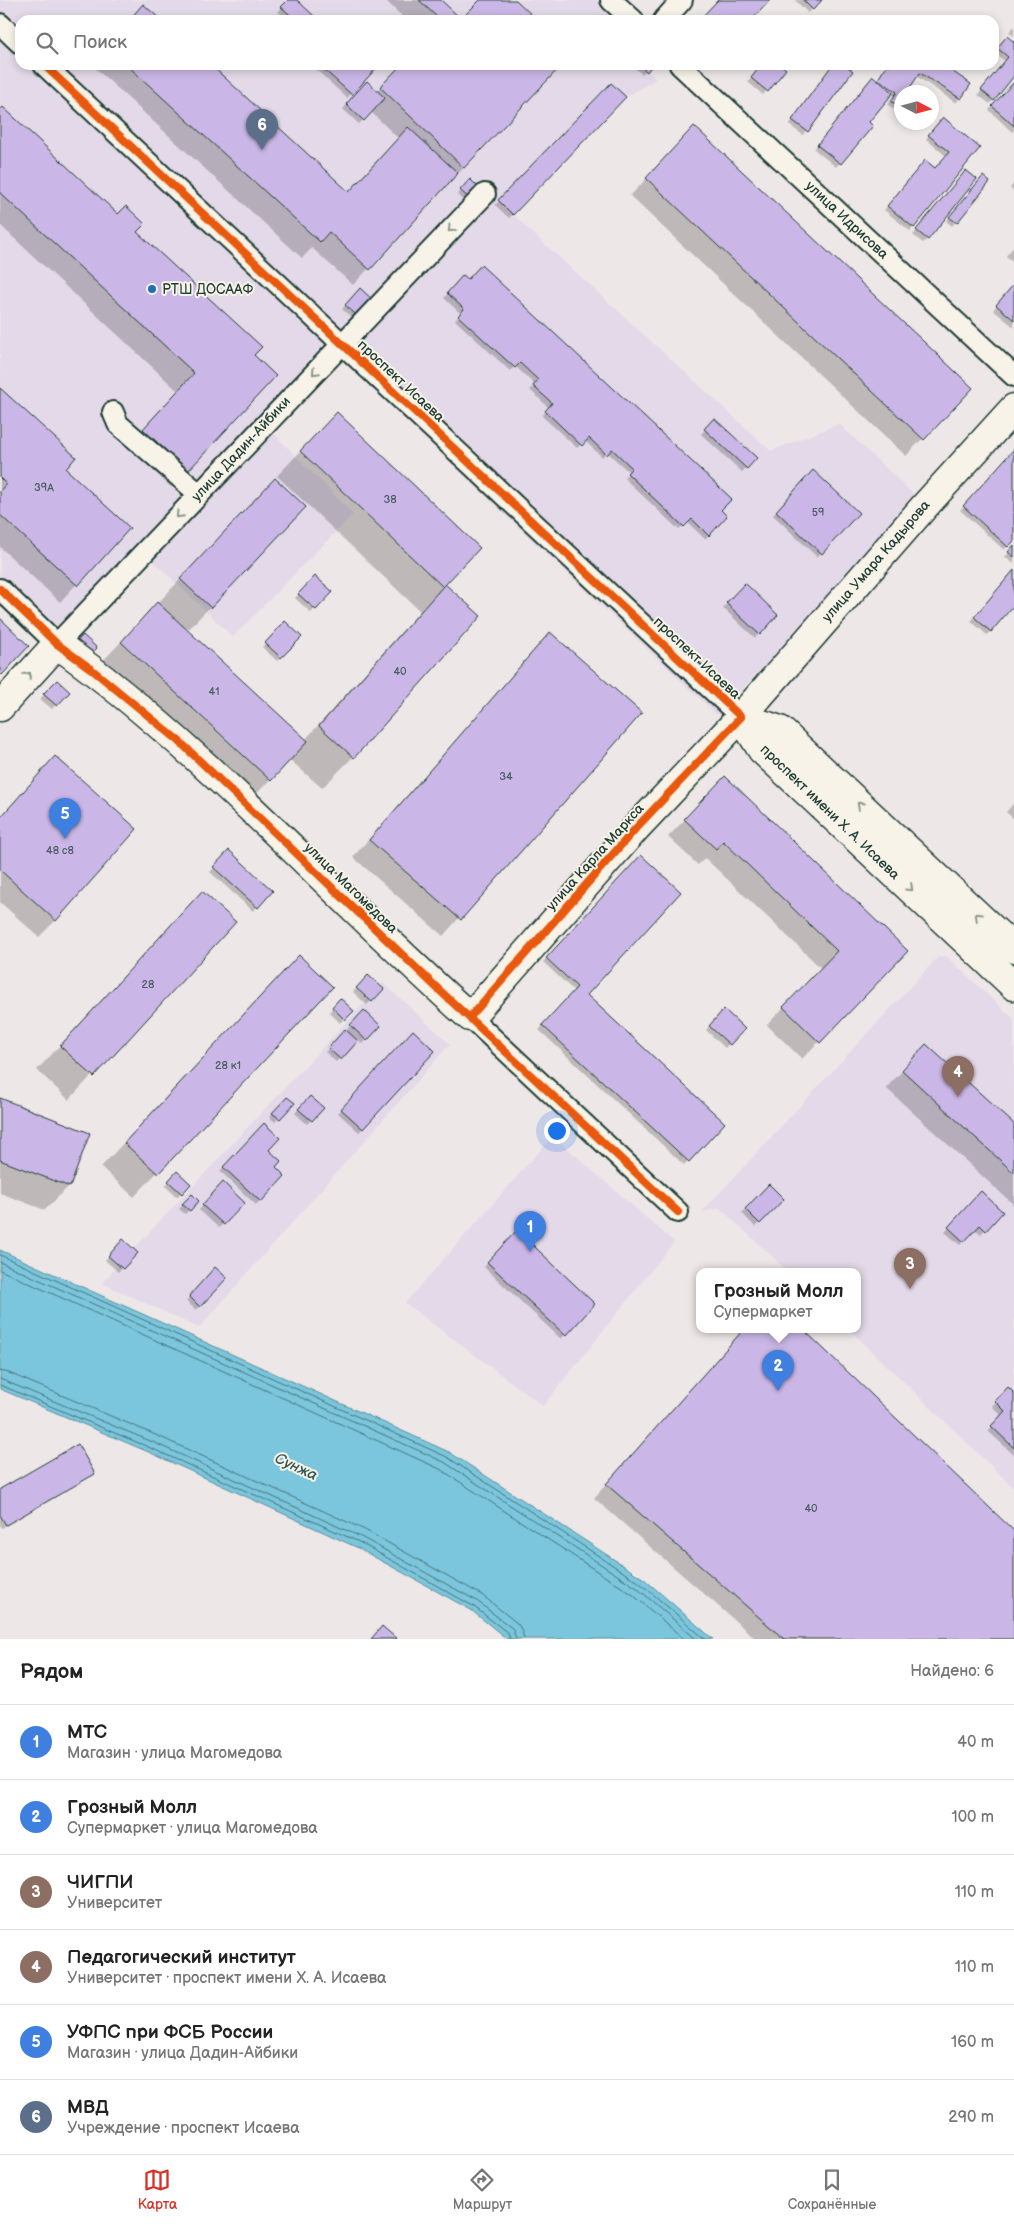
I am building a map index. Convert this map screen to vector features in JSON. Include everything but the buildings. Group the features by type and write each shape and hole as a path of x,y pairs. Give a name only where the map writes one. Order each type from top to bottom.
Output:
{"main road":[{"name":"улица Умара Кадырова","path":"741,717 922,508 1014,408"},
{"name":"улица Дадин-Айбики","path":"0,707 56,644"},
{"name":"улица Магомедова","path":"56,644 90,668 179,741 470,1017"},
{"name":"проспект имени Х. А. Исаева","path":"741,717 780,730 1014,950"},
{"name":"проспект имени Х. А. Исаева","path":"741,717 762,750 1014,986"},
{"name":"улица Карла Маркса","path":"470,1017 636,828 741,717"}],"street":[{"path":"611,0 628,15"},
{"path":"668,15 682,0"},
{"path":"0,24 15,38"},
{"name":"проспект Исаева","path":"49,70 741,717"},
{"name":"улица Идрисова","path":"685,70 1014,376"},
{"name":"улица Дадин-Айбики","path":"56,644 485,194"},
{"path":"114,412 118,424 199,494"},
{"name":"улица Магомедова","path":"0,589 56,644"},
{"name":"улица Магомедова","path":"470,1017 678,1212"}],"shaded area":[{"path":"0,0 616,0 632,15 15,15 15,70 648,70 647,72 656,79 626,97 513,215 771,451 839,424 922,502 717,715 340,358 270,430 353,514 233,637 150,558 65,647 0,583"},
{"path":"946,956 1014,1019 1014,1488 853,1333 861,1333 861,1268 785,1268 720,1208 702,1212 938,957"},
{"path":"383,983 450,1044 199,1328 102,1283"},
{"path":"553,1136 674,1242 543,1406 405,1303"}],"water":[{"name":"Сунжа","path":"0,1250 449,1452 644,1579 713,1639 507,1639 471,1610 356,1547 151,1453 0,1389"}],"cycle path":[{"path":"49,70 741,717 636,828 470,1017"},
{"path":"0,589 57,644 90,668 179,741 436,987 678,1212"}],"place":[{"name":"МВД","path":"262,150"},
{"name":"РТШ ДОСААФ","path":"152,289"},
{"name":"УФПС при ФСБ России","path":"65,839"},
{"name":"Педагогический институт","path":"958,1097"},
{"name":"МТС","path":"530,1252"},
{"name":"ЧИГПИ","path":"910,1289"},
{"name":"Грозный Молл","path":"778,1391"}]}
